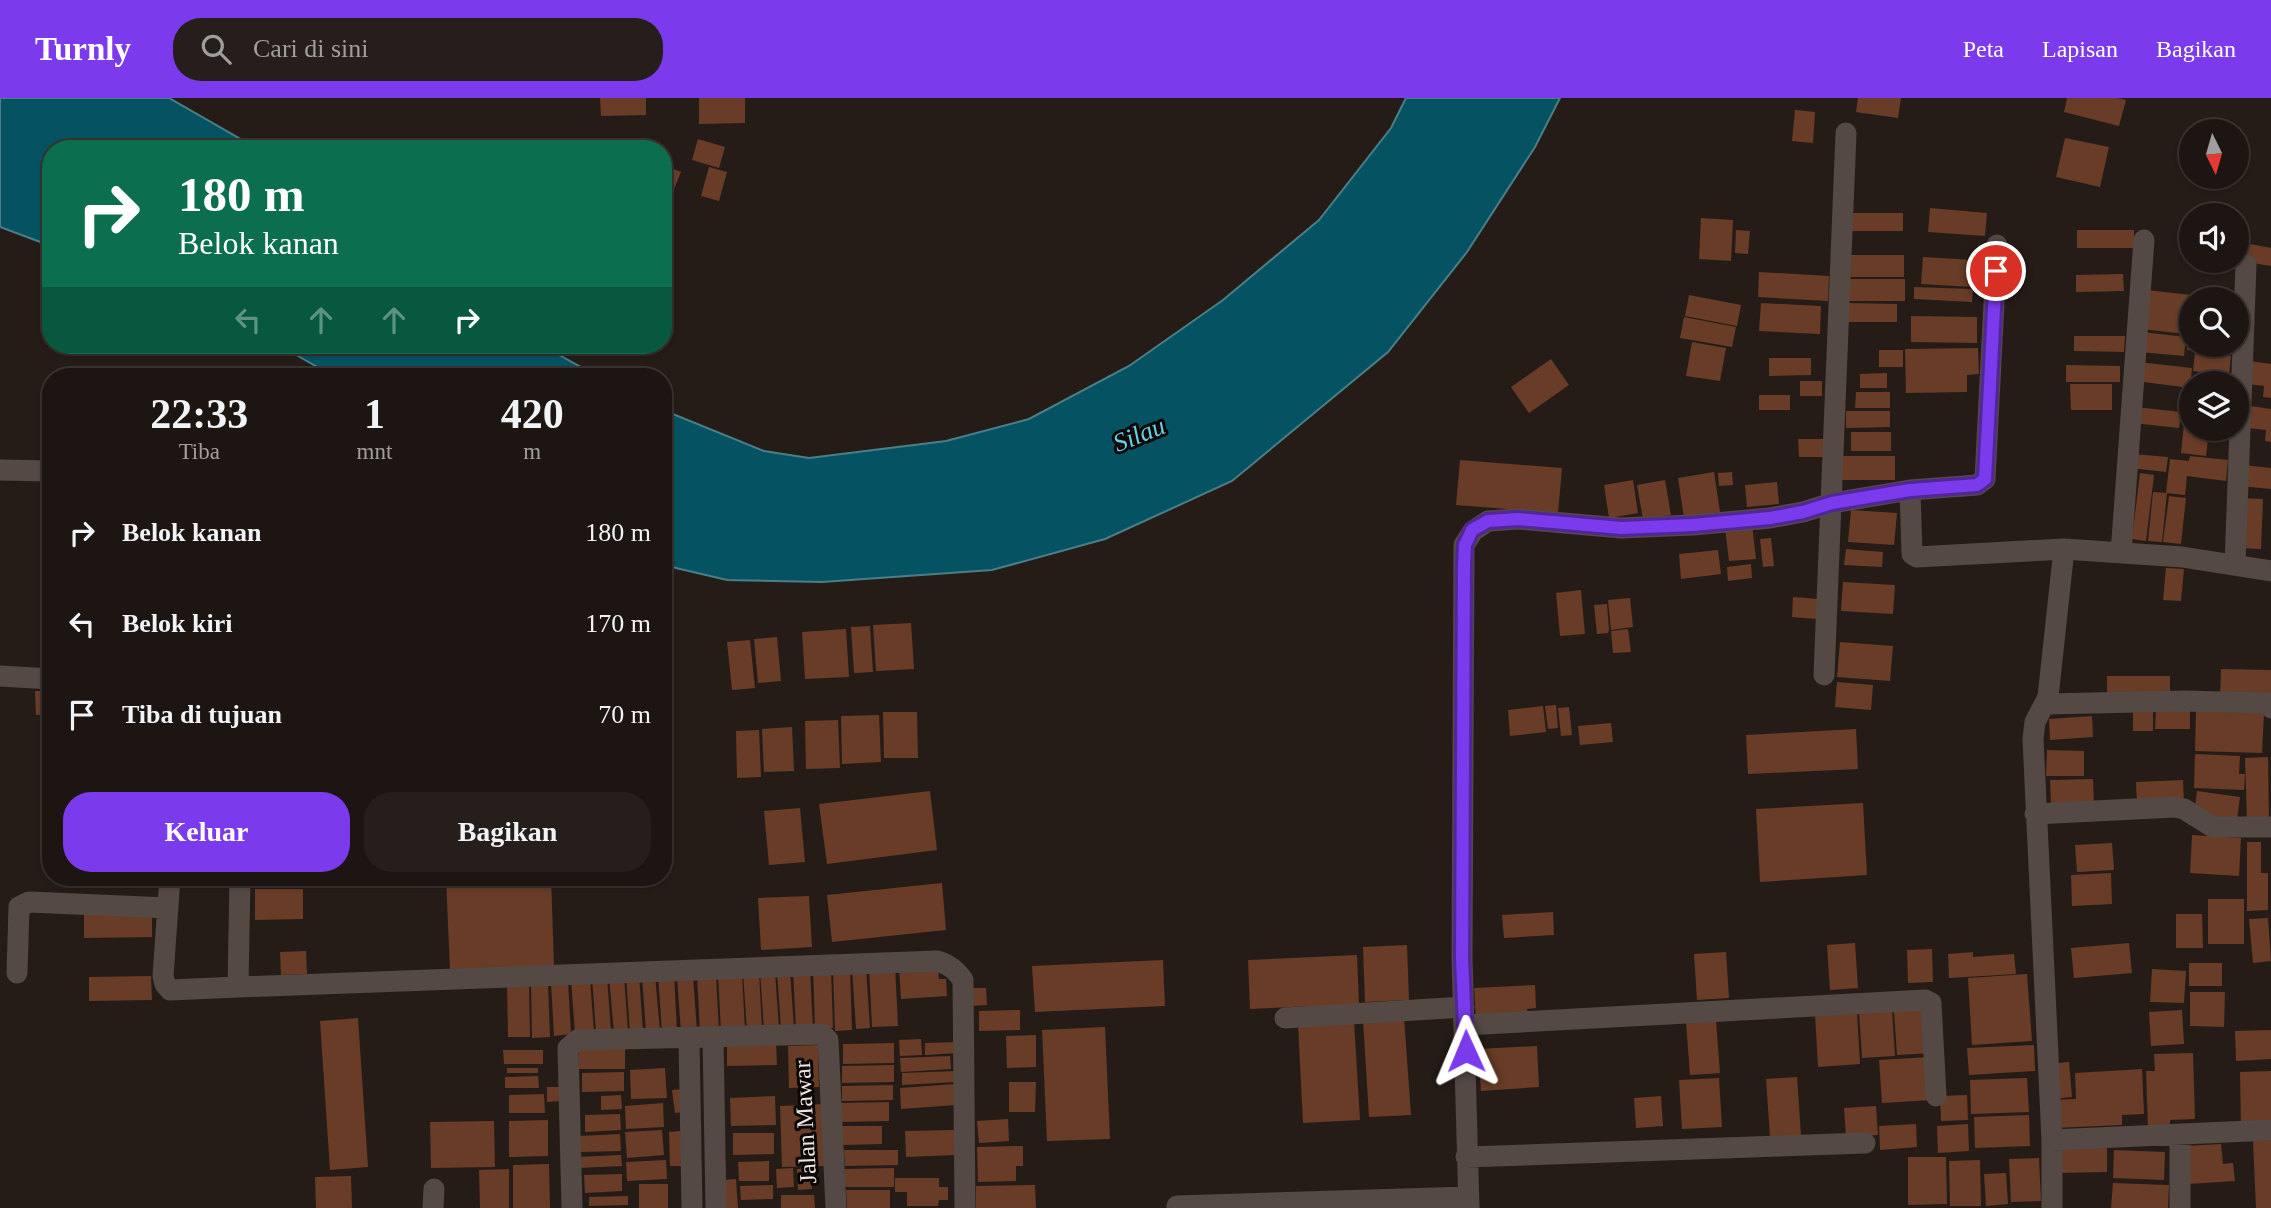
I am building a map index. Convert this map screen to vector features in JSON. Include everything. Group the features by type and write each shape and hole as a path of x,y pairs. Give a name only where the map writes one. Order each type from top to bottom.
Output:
{"street":[{"path":"1824,675 1846,132"},
{"path":"2122,553 2144,240"},
{"path":"1177,1206 1468,1202 1462,958 1464,564 1465,545 1472,530 1488,521 1518,519 1621,528 1693,525 1770,518 1832,503 1910,490 1977,485 1985,479 1997,245"},
{"path":"2235,565 2246,273"},
{"path":"0,470 42,471"},
{"path":"1910,490 1912,554 1916,557 2064,549 2182,556 2271,571"},
{"path":"2052,1208 2052,1140 2033,730 2046,704 2064,549"},
{"path":"0,676 42,678"},
{"path":"2046,704 2184,701 2267,703 2271,708"},
{"path":"2035,814 2175,807 2213,827 2271,827"},
{"path":"169,886 163,976 170,990 944,962 953,967 963,980 965,1208"},
{"path":"238,987 240,886"},
{"path":"16,973 19,907 29,902 168,908"},
{"path":"1285,1018 1465,1016 1925,1000 1931,1003 1936,1096"},
{"name":"Jalan Mawar","path":"713,1038 825,1035 828,1040 836,1208"},
{"path":"689,1038 692,1208"},
{"path":"572,1208 570,1044 577,1040 713,1038 716,1208"},
{"path":"2052,1140 2271,1130"},
{"path":"2180,1134 2180,1208"},
{"path":"1466,1157 1865,1143"}],"water":[{"path":"0,98 169,98 242,140 42,140 42,243 0,227"},
{"name":"Silau","path":"1406,98 1560,98 1535,147 1467,252 1388,352 1232,481 1105,539 992,570 822,582 727,580 672,567 672,414 764,451 809,458 946,441 1029,419 1129,366 1223,300 1319,220 1391,128"},
{"path":"295,354 557,354 583,368 319,368"}],"building":[{"path":"600,98 646,98 646,115 601,116"},
{"path":"699,98 745,98 745,123 699,124"},
{"path":"1858,98 1901,98 1898,118 1856,112"},
{"path":"2067,98 2126,100 2119,126 2064,112"},
{"path":"1795,110 1815,112 1813,143 1792,141"},
{"path":"2065,138 2109,147 2100,187 2056,177"},
{"path":"698,139 725,147 719,168 692,160"},
{"path":"709,167 727,172 719,201 701,196"},
{"path":"672,168 681,172 672,194"},
{"path":"1930,208 1987,213 1985,236 1928,232"},
{"path":"1852,213 1903,213 1903,231 1852,231"},
{"path":"1701,218 1733,220 1731,261 1699,259"},
{"path":"1736,230 1750,231 1748,254 1735,253"},
{"path":"2077,230 2134,230 2134,248 2077,248"},
{"path":"2249,244 2271,248 2271,266 2249,262"},
{"path":"1847,255 1904,255 1904,277 1847,277"},
{"path":"1923,257 1974,260 1973,287 1921,284"},
{"path":"1759,272 1829,276 1828,301 1758,297"},
{"path":"2123,274 2124,291 2076,292 2076,275"},
{"path":"1846,279 1905,279 1905,301 1847,301"},
{"path":"1914,287 1973,289 1972,302 1914,299"},
{"path":"2146,290 2179,294 2179,333 2141,329"},
{"path":"1689,295 1741,305 1737,326 1685,316"},
{"path":"1761,303 1821,306 1820,334 1759,331"},
{"path":"1846,303 1897,304 1897,322 1846,322"},
{"path":"1911,316 1977,317 1977,343 1911,342"},
{"path":"1684,317 1736,327 1732,347 1680,338"},
{"path":"2142,332 2179,336 2179,356 2140,352"},
{"path":"2074,336 2125,336 2124,352 2074,351"},
{"path":"1692,342 1726,348 1720,381 1686,376"},
{"path":"1978,348 1979,374 1967,375 1967,392 1906,393 1905,349"},
{"path":"1879,350 1903,350 1903,367 1879,367"},
{"path":"2194,357 2231,357 2229,371 2193,371"},
{"path":"1769,358 1811,358 1811,375 1769,376"},
{"path":"1551,359 1569,385 1529,413 1511,387"},
{"path":"2250,361 2271,364 2271,398 2263,397 2264,386 2249,384"},
{"path":"2138,362 2192,368 2192,371 2179,371 2179,387 2136,381"},
{"path":"2066,365 2120,366 2120,382 2066,382"},
{"path":"1887,373 1887,388 1860,388 1860,374"},
{"path":"1800,381 1822,381 1822,396 1800,396"},
{"path":"2070,384 2112,384 2112,410 2071,410"},
{"path":"1856,392 1890,392 1890,408 1855,408"},
{"path":"1759,395 1790,395 1790,410 1759,410"},
{"path":"2250,406 2271,409 2271,442 2265,441 2266,430 2249,428"},
{"path":"2135,407 2179,412 2179,428 2133,423"},
{"path":"1846,411 1890,411 1890,427 1846,428"},
{"path":"1851,432 1891,432 1891,451 1851,451"},
{"path":"1798,439 1828,439 1828,457 1799,457"},
{"path":"2182,441 2208,441 2206,456 2181,453"},
{"path":"2132,454 2168,457 2166,472 2130,468"},
{"path":"1842,456 1895,456 1895,480 1842,480"},
{"path":"2190,456 2228,460 2226,481 2187,476 2185,495 2166,493 2170,459 2189,461"},
{"path":"1460,460 1562,468 1558,513 1456,505"},
{"path":"2243,465 2271,468 2271,489 2240,486"},
{"path":"1714,472 1720,512 1684,518 1678,478"},
{"path":"1732,472 1733,485 1719,486 1718,473"},
{"path":"2140,473 2154,475 2146,541 2132,539"},
{"path":"1633,480 1638,513 1609,518 1604,485"},
{"path":"1665,480 1671,515 1643,519 1637,485"},
{"path":"1777,482 1779,504 1747,507 1745,485"},
{"path":"2153,492 2167,493 2162,542 2148,541"},
{"path":"2169,496 2186,498 2181,544 2163,542"},
{"path":"2241,498 2263,499 2261,549 2239,548"},
{"path":"1851,510 1897,513 1894,545 1848,542"},
{"path":"1752,525 1756,559 1729,561 1725,528"},
{"path":"1771,538 1774,566 1763,567 1760,539"},
{"path":"1846,549 1883,552 1882,567 1844,565"},
{"path":"1718,550 1721,574 1681,579 1679,554"},
{"path":"1751,564 1752,578 1728,581 1727,567"},
{"path":"2166,568 2184,569 2181,601 2163,600"},
{"path":"1843,582 1895,585 1893,614 1841,611"},
{"path":"1581,590 1585,634 1560,636 1556,593"},
{"path":"1793,597 1818,599 1817,619 1792,617"},
{"path":"1630,598 1633,627 1611,630 1608,600"},
{"path":"1607,604 1608,633 1597,634 1594,605"},
{"path":"911,623 914,669 876,671 873,625"},
{"path":"870,626 873,672 854,673 851,627"},
{"path":"846,629 849,677 805,679 802,632"},
{"path":"1628,629 1631,652 1613,653 1611,631"},
{"path":"777,637 781,681 758,683 754,639"},
{"path":"750,640 755,688 732,690 727,642"},
{"path":"1840,642 1893,646 1890,681 1837,677"},
{"path":"2221,669 2271,670 2271,698 2220,697"},
{"path":"2107,676 2170,676 2170,699 2107,699"},
{"path":"1837,682 1873,685 1871,710 1835,707"},
{"path":"35,691 42,691 42,715 36,715"},
{"path":"1556,705 1558,728 1548,729 1545,706"},
{"path":"1543,706 1546,732 1510,736 1508,710"},
{"path":"1569,707 1572,735 1561,736 1558,708"},
{"path":"2133,708 2153,708 2153,731 2133,731"},
{"path":"2156,708 2190,709 2190,729 2155,729"},
{"path":"2196,711 2264,713 2262,753 2195,751"},
{"path":"883,712 917,712 918,758 884,758"},
{"path":"879,715 881,762 842,764 841,716"},
{"path":"2092,716 2093,737 2050,740 2049,719"},
{"path":"838,720 840,768 806,769 805,721"},
{"path":"1611,723 1613,742 1580,745 1578,726"},
{"path":"792,727 794,771 764,772 762,729"},
{"path":"1856,729 1858,769 1748,774 1746,735"},
{"path":"759,730 761,777 737,778 736,731"},
{"path":"2047,750 2084,751 2084,776 2046,776"},
{"path":"2195,754 2240,756 2239,774 2245,774 2244,790 2194,788"},
{"path":"2268,757 2269,820 2247,820 2245,758"},
{"path":"2093,779 2094,804 2051,805 2050,780"},
{"path":"2183,780 2184,803 2137,805 2136,782"},
{"path":"930,791 937,850 827,864 819,804"},
{"path":"2197,791 2240,797 2237,820 2194,814"},
{"path":"1863,803 1867,875 1760,882 1756,809"},
{"path":"800,808 805,862 769,865 764,811"},
{"path":"2192,835 2241,838 2239,876 2190,873"},
{"path":"2247,842 2261,842 2261,873 2268,873 2268,910 2247,911"},
{"path":"2112,843 2114,870 2077,872 2075,845"},
{"path":"2111,873 2112,904 2072,906 2071,875"},
{"path":"942,883 946,930 832,942 827,895"},
{"path":"446,886 551,886 554,966 450,970"},
{"path":"255,889 303,889 303,919 255,920"},
{"path":"809,896 812,947 761,950 758,898"},
{"path":"2208,899 2244,899 2244,944 2208,944"},
{"path":"84,910 152,910 152,937 84,938"},
{"path":"1553,912 1554,935 1504,938 1502,915"},
{"path":"2176,914 2202,914 2203,948 2176,948"},
{"path":"2268,918 2271,961 2253,963 2249,919"},
{"path":"1855,943 1858,988 1830,990 1827,945"},
{"path":"2129,943 2132,973 2074,978 2071,948"},
{"path":"1407,945 1409,1000 1365,1002 1363,947"},
{"path":"1932,949 1933,982 1908,983 1907,950"},
{"path":"306,951 307,974 281,975 280,952"},
{"path":"1726,952 1729,998 1697,1000 1694,954"},
{"path":"1973,952 1973,957 2014,954 2016,974 1949,978 1948,954"},
{"path":"1357,955 1359,1004 1250,1009 1248,960"},
{"path":"1163,960 1165,1006 1035,1012 1032,966"},
{"path":"2189,963 2222,963 2222,986 2189,986"},
{"path":"938,965 939,979 946,979 947,996 901,999 899,968"},
{"path":"895,966 898,1026 872,1027 869,967"},
{"path":"866,967 870,1028 856,1029 852,968"},
{"path":"833,968 850,968 852,1030 835,1031"},
{"path":"810,969 813,1029 796,1030 793,970"},
{"path":"831,969 833,1028 815,1028 813,970"},
{"path":"2152,969 2186,971 2184,1003 2150,1002"},
{"path":"790,970 794,1028 781,1029 777,971"},
{"path":"775,971 779,1028 764,1029 760,972"},
{"path":"759,972 762,1029 747,1030 743,973"},
{"path":"674,974 677,1031 662,1032 658,975"},
{"path":"716,974 719,1031 700,1032 697,975"},
{"path":"742,974 745,1030 721,1031 718,975"},
{"path":"2027,974 2032,1041 1972,1045 1968,978"},
{"path":"639,975 643,1031 630,1033 626,976"},
{"path":"655,975 660,1031 646,1032 642,976"},
{"path":"693,975 697,1032 681,1033 677,976"},
{"path":"151,976 152,1000 89,1001 89,977"},
{"path":"624,976 628,1031 614,1033 609,977"},
{"path":"607,977 611,1030 596,1032 592,978"},
{"path":"590,979 594,1032 575,1033 571,980"},
{"path":"529,981 530,1037 508,1037 507,982"},
{"path":"568,982 571,1034 554,1036 551,983"},
{"path":"548,983 550,1037 532,1038 531,984"},
{"path":"1535,985 1536,1008 1527,1009 1528,1016 1476,1018 1474,988"},
{"path":"968,988 986,988 987,1005 969,1006"},
{"path":"2190,992 2225,992 2224,1027 2190,1026"},
{"path":"1929,1009 1932,1053 1897,1055 1894,1011"},
{"path":"1020,1010 1020,1030 979,1031 979,1011"},
{"path":"1892,1010 1895,1056 1862,1058 1859,1012"},
{"path":"2182,1010 2184,1044 2151,1046 2149,1012"},
{"path":"1857,1012 1860,1064 1818,1067 1815,1014"},
{"path":"1404,1017 1411,1115 1369,1117 1363,1020"},
{"path":"358,1018 368,1167 330,1170 320,1021"},
{"path":"1716,1020 1720,1073 1690,1075 1686,1022"},
{"path":"1354,1021 1360,1120 1303,1123 1298,1024"},
{"path":"1105,1027 1110,1139 1047,1141 1042,1030"},
{"path":"2271,1030 2271,1059 2236,1061 2235,1031"},
{"path":"1036,1035 1036,1067 1007,1068 1006,1036"},
{"path":"921,1039 922,1055 900,1056 899,1040"},
{"path":"776,1041 777,1065 727,1066 727,1042"},
{"path":"958,1042 958,1053 925,1055 925,1043"},
{"path":"894,1043 894,1063 843,1064 843,1044"},
{"path":"625,1045 625,1069 579,1069 579,1046"},
{"path":"818,1045 819,1087 789,1088 788,1046"},
{"path":"2034,1045 2035,1071 1969,1075 1967,1048"},
{"path":"1537,1046 1539,1087 1481,1091 1478,1049"},
{"path":"503,1050 543,1050 543,1064 504,1064"},
{"path":"2193,1053 2195,1119 2170,1120 2170,1128 2148,1128 2146,1071 2155,1071 2154,1054"},
{"path":"950,1056 951,1069 901,1072 900,1058"},
{"path":"1930,1057 1932,1100 1882,1103 1879,1060"},
{"path":"2069,1062 2072,1097 2052,1099 2049,1064"},
{"path":"894,1065 894,1082 842,1083 842,1066"},
{"path":"507,1068 538,1068 538,1073 507,1073"},
{"path":"665,1068 667,1098 631,1099 630,1070"},
{"path":"2142,1069 2144,1114 2122,1115 2122,1125 2055,1128 2054,1100 2076,1099 2075,1073"},
{"path":"957,1071 957,1082 902,1085 902,1073"},
{"path":"2271,1071 2271,1127 2241,1128 2240,1072"},
{"path":"624,1072 624,1091 582,1092 582,1073"},
{"path":"538,1076 539,1088 505,1088 505,1077"},
{"path":"1797,1077 1801,1135 1770,1137 1766,1079"},
{"path":"1719,1078 1722,1127 1682,1129 1679,1080"},
{"path":"2027,1078 2029,1112 1971,1114 1970,1080"},
{"path":"1009,1082 1036,1082 1035,1112 1009,1112"},
{"path":"955,1084 956,1105 901,1109 900,1088"},
{"path":"893,1085 893,1100 842,1101 842,1086"},
{"path":"547,1087 561,1087 561,1101 547,1102"},
{"path":"682,1089 684,1112 675,1113 672,1090"},
{"path":"544,1094 545,1113 509,1113 509,1095"},
{"path":"621,1095 622,1109 601,1110 601,1096"},
{"path":"1967,1095 1968,1120 1941,1121 1940,1096"},
{"path":"775,1096 776,1125 731,1126 730,1098"},
{"path":"1661,1096 1663,1126 1636,1128 1634,1098"},
{"path":"889,1102 889,1121 840,1122 840,1103"},
{"path":"663,1103 664,1127 626,1129 625,1106"},
{"path":"824,1104 826,1166 782,1167 780,1106"},
{"path":"1876,1106 1878,1135 1846,1137 1844,1108"},
{"path":"620,1114 621,1130 585,1132 585,1115"},
{"path":"2029,1115 2030,1146 1975,1148 1974,1117"},
{"path":"1008,1119 1009,1141 979,1143 977,1121"},
{"path":"548,1120 548,1156 509,1157 509,1121"},
{"path":"494,1121 495,1167 431,1168 430,1122"},
{"path":"1916,1124 1917,1147 1880,1150 1879,1126"},
{"path":"1968,1124 1969,1151 1938,1153 1937,1126"},
{"path":"842,1126 882,1126 882,1144 843,1145"},
{"path":"662,1130 664,1155 627,1158 625,1132"},
{"path":"954,1130 955,1155 906,1157 905,1131"},
{"path":"681,1131 682,1166 670,1166 669,1132"},
{"path":"733,1133 774,1133 774,1154 733,1155"},
{"path":"620,1134 621,1151 580,1152 579,1136"},
{"path":"2271,1140 2271,1208 2256,1208 2253,1141"},
{"path":"2221,1144 2223,1164 2233,1163 2235,1181 2188,1184 2186,1146"},
{"path":"1023,1146 1023,1166 1016,1166 1016,1181 978,1182 977,1147"},
{"path":"2107,1146 2107,1172 2058,1173 2058,1147"},
{"path":"844,1150 898,1150 898,1165 845,1166"},
{"path":"2114,1150 2165,1152 2164,1180 2113,1178"},
{"path":"621,1155 622,1166 578,1168 577,1157"},
{"path":"1908,1157 1946,1157 1947,1204 1908,1205"},
{"path":"2039,1158 2041,1201 2011,1202 2009,1159"},
{"path":"666,1160 667,1179 627,1181 626,1162"},
{"path":"1980,1160 1981,1206 1950,1206 1949,1161"},
{"path":"769,1161 769,1181 739,1181 738,1162"},
{"path":"549,1164 550,1208 513,1208 513,1165"},
{"path":"793,1168 794,1187 777,1188 776,1169"},
{"path":"894,1168 894,1187 845,1187 845,1169"},
{"path":"509,1169 509,1208 480,1208 479,1170"},
{"path":"797,1169 811,1169 812,1189 798,1190"},
{"path":"2006,1173 2008,1204 1986,1206 1984,1174"},
{"path":"622,1174 622,1191 585,1193 584,1175"},
{"path":"351,1176 352,1208 316,1208 315,1177"},
{"path":"895,1178 939,1178 939,1187 948,1187 948,1200 939,1200 938,1206 907,1206 907,1192 895,1192"},
{"path":"736,1179 738,1208 725,1208 722,1180"},
{"path":"2113,1183 2169,1185 2168,1208 2111,1208"},
{"path":"639,1184 668,1184 668,1208 639,1208"},
{"path":"773,1185 773,1199 741,1200 740,1186"},
{"path":"1035,1185 1036,1208 976,1208 976,1186"},
{"path":"846,1190 890,1190 890,1208 847,1208"},
{"path":"781,1195 814,1195 815,1208 781,1208"},
{"path":"628,1196 628,1205 589,1206 589,1197"}],"route":[{"path":"1466,1051 1462,958 1464,564 1465,545 1472,530 1488,521 1518,519 1621,528 1770,518 1832,503 1910,490 1982,483 1985,479 1996,271"}]}
